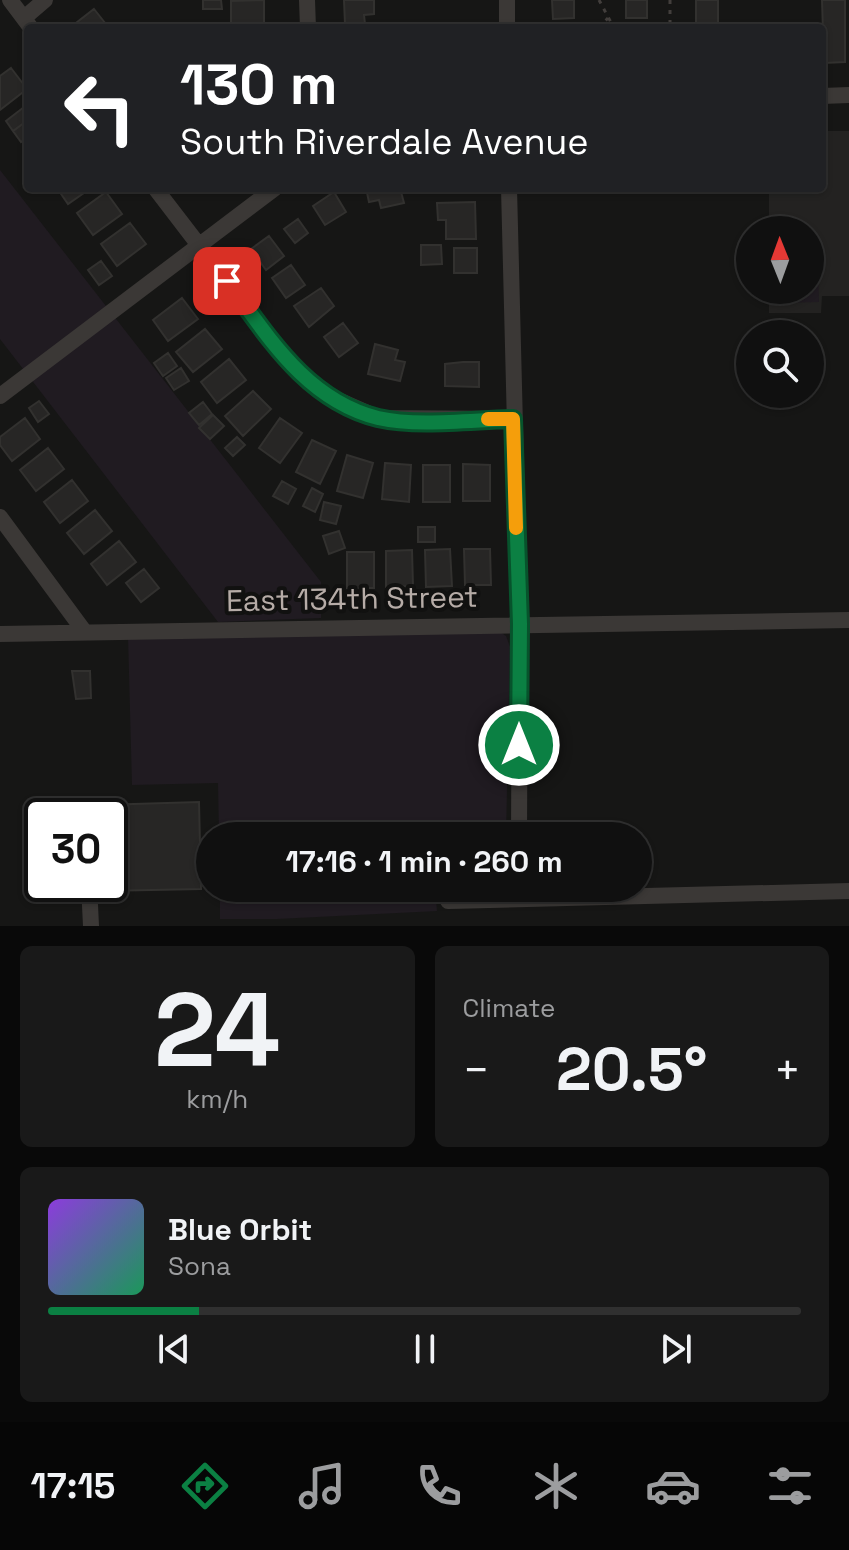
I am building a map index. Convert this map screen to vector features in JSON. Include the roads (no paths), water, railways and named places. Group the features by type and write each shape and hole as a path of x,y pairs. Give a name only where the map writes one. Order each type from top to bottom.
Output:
{"street":[{"path":"10,0 28,23 45,0"},
{"path":"307,0 308,24"},
{"path":"507,0 507,24"},
{"path":"826,96 849,95"},
{"path":"158,192 290,364 327,395 379,418 513,419"},
{"path":"0,396 270,192"},
{"path":"509,192 520,624 519,822"},
{"path":"0,517 84,631"},
{"name":"East 134th Street","path":"0,634 849,620"},
{"path":"652,892 849,891"},
{"path":"90,902 91,926"}]}
